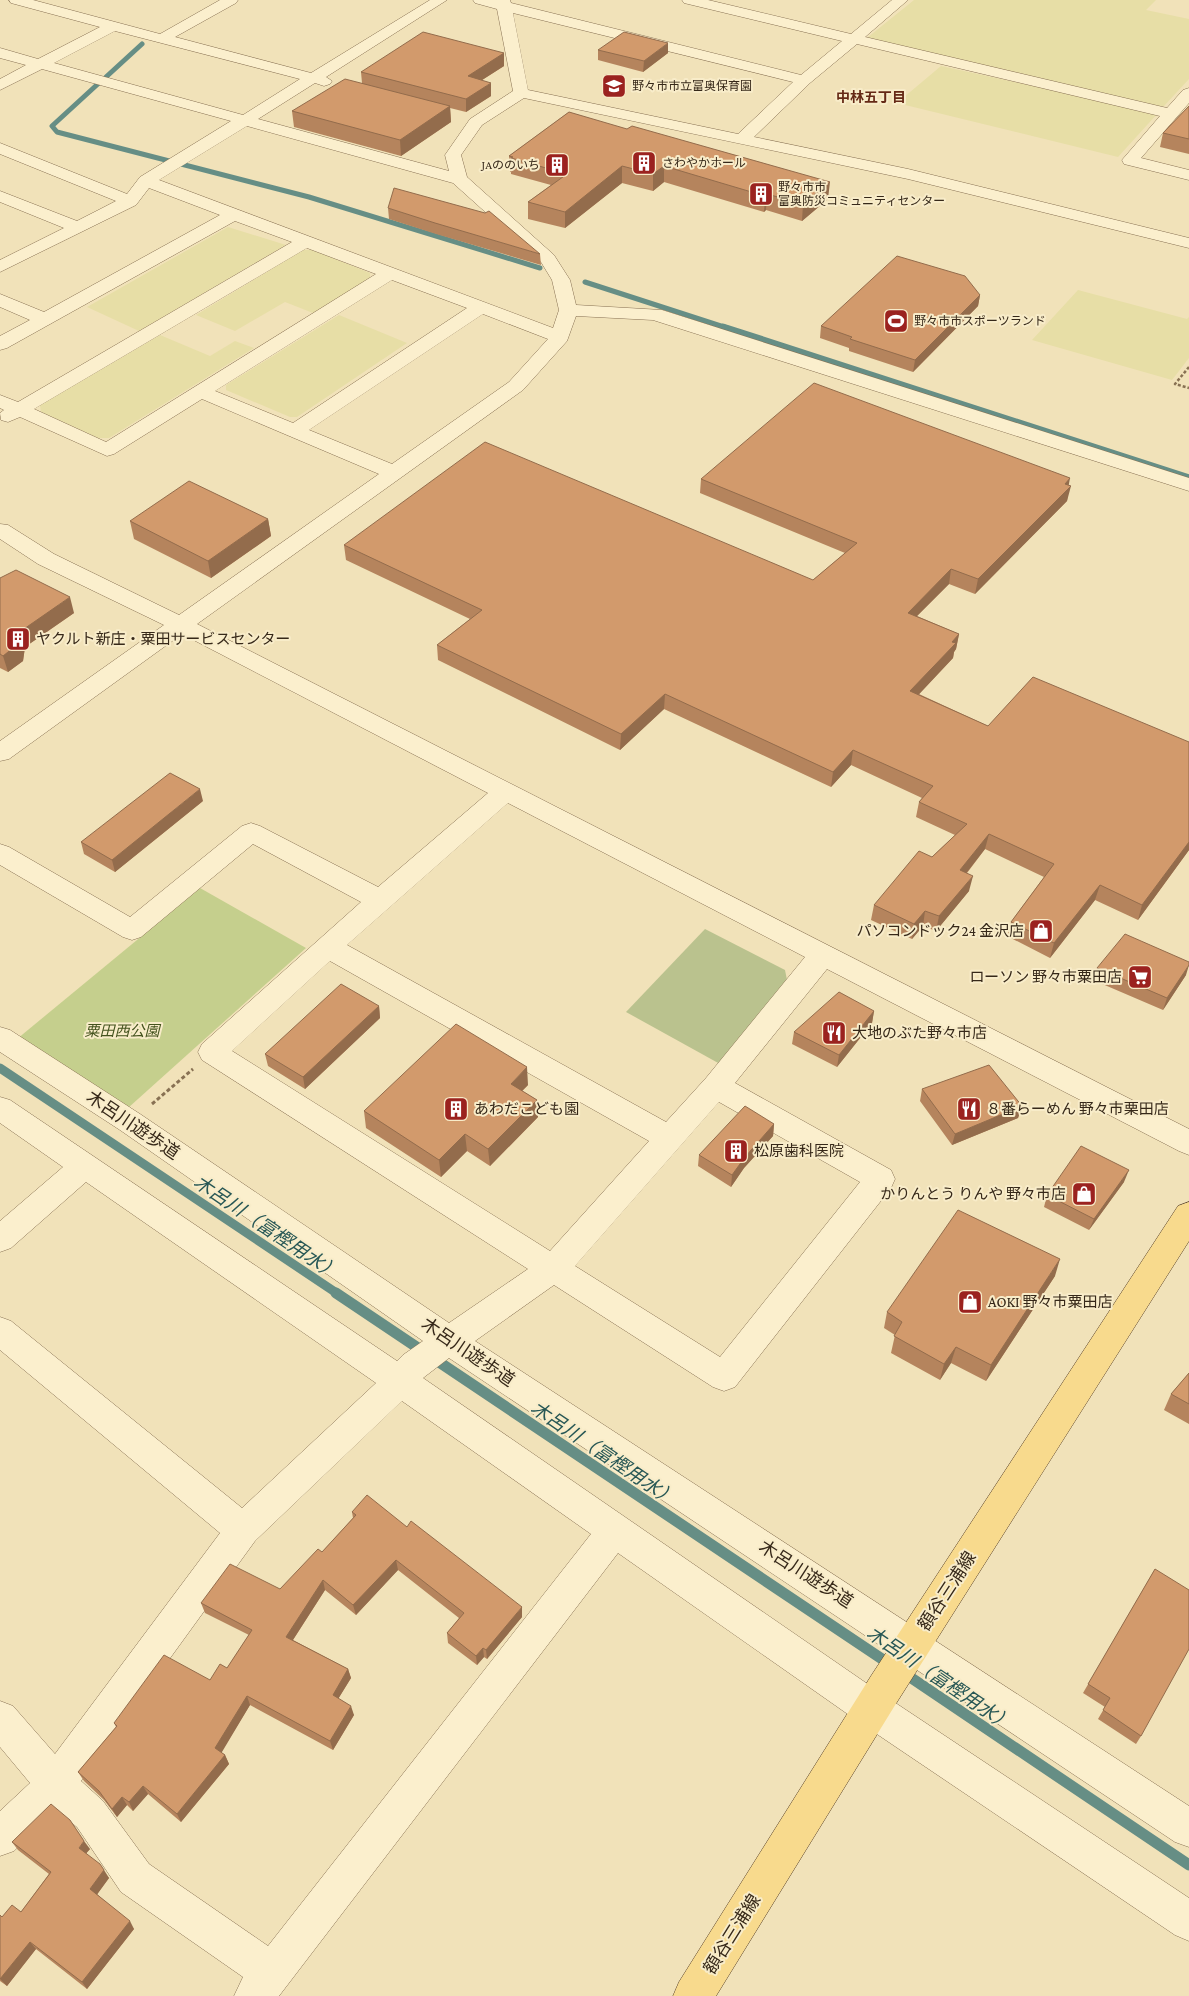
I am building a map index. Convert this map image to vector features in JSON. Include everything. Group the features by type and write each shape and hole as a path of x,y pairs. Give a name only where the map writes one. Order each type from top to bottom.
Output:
{"main road":[{"name":"額谷三浦線","path":"693,1996 878,1699 1189,1215"}],"street":[{"path":"16,0 342,86"},
{"path":"161,39 231,0"},
{"path":"4,261 130,201 146,181 440,0"},
{"path":"480,0 504,3 804,80"},
{"path":"689,0 1171,114"},
{"path":"742,140 804,80 902,0"},
{"path":"504,3 521,93"},
{"path":"0,85 113,26"},
{"path":"0,53 459,179 548,259 561,280 568,310 560,337 516,386 0,753"},
{"path":"459,179 453,155 476,122 521,93 908,174 1189,243"},
{"path":"1189,93 1130,160 1189,175"},
{"path":"456,117 476,122"},
{"path":"0,148 130,201"},
{"path":"146,181 560,337"},
{"path":"0,196 77,227"},
{"path":"0,344 234,214"},
{"path":"0,420 306,241"},
{"path":"0,401 107,450 390,273"},
{"path":"0,300 45,319"},
{"path":"296,430 480,308"},
{"path":"568,310 656,314 1189,485"},
{"path":"201,392 296,430 395,473"},
{"path":"0,530 46,559 182,625 1189,1143"},
{"path":"505,792 380,900 212,1052 724,1377 880,1179 716,1086"},
{"path":"0,853 132,930 251,832 380,900"},
{"path":"328,947 670,1138"},
{"path":"0,1837 56,1784 244,1530 407,1373 446,1342 554,1268 716,1086 823,954"},
{"name":"木呂川遊歩道","path":"0,1038 130,1122 446,1342 909,1651 1189,1828"},
{"path":"0,1108 407,1373 615,1530 878,1699 1189,1921"},
{"path":"0,1239 85,1165"},
{"path":"0,1331 244,1530"},
{"path":"0,1719 56,1784 90,1814 135,1878 263,1985 615,1530"}],"path":[{"path":"1189,367 1175,384 1189,388"},
{"path":"130,1122 212,1052"}],"shaded area":[{"path":"914,0 1156,0 1146,10 1189,19 1189,79 1164,106 1155,108 867,38"},
{"path":"941,66 1158,113 1118,157 897,103"},
{"path":"228,227 286,245 139,331 87,307"},
{"path":"303,250 313,250 370,273 370,279 313,313 285,302 235,331 196,315"},
{"path":"1078,290 1187,319 1189,317 1189,358 1172,380 1032,340"},
{"path":"339,315 407,343 297,417 290,417 226,390 226,385"},
{"path":"160,335 210,356 235,341 254,348 109,438 98,438 41,412 40,405"}],"green space":[{"name":"粟田西公園","path":"200,888 306,948 128,1108 17,1039"},
{"path":"705,929 785,970 788,985 720,1064 626,1012"}],"building":[{"path":"423,32 504,53 468,76 491,83 466,99 361,72"},
{"path":"624,32 668,43 644,61 598,50"},
{"path":"345,79 450,106 400,140 292,111"},
{"path":"1189,106 1189,139 1163,133"},
{"path":"569,112 627,129 632,126 830,182 803,204 767,194 765,196 664,166 653,174 622,166 565,212 528,202 567,174 509,156"},
{"path":"394,188 485,213 489,211 540,254 388,208"},
{"name":"野々市市スポーツランド","path":"897,256 965,276 980,295 915,360 850,339 852,337 821,326"},
{"path":"814,383 1070,478 1065,484 1071,486 978,579 951,569 908,613 959,634 952,642 956,643 910,691 988,726 1033,677 1189,742 1189,842 1142,905 1100,885 1054,943 1011,922 1054,864 989,834 960,870 973,876 939,916 925,911 914,924 874,905 919,851 932,857 967,824 919,802 933,786 853,750 833,772 665,694 621,734 437,645 482,610 344,545 485,442 813,580 857,543 701,479"},
{"path":"189,481 268,519 208,561 130,521"},
{"path":"16,570 70,597 21,631 18,644 3,656 0,654 0,578"},
{"path":"170,773 200,789 112,860 81,842"},
{"name":"ローソン 野々市粟田店","path":"1125,934 1189,962 1189,965 1167,998 1097,968"},
{"path":"341,984 379,1006 303,1077 265,1054"},
{"name":"大地のぶた野々市店","path":"839,992 874,1011 839,1055 794,1032"},
{"name":"あわだこども園","path":"456,1024 527,1067 511,1084 537,1100 488,1149 465,1134 439,1160 364,1111"},
{"name":"８番らーめん 野々市栗田店","path":"989,1065 1022,1106 955,1134 922,1089"},
{"name":"松原歯科医院","path":"745,1106 774,1124 732,1175 699,1155"},
{"name":"かりんとう りんや 野々市店","path":"1081,1146 1129,1170 1094,1219 1047,1195"},
{"name":"AOKI 野々市粟田店","path":"958,1210 1060,1259 991,1365 956,1347 944,1364 894,1336 902,1322 887,1312"},
{"path":"1189,1373 1189,1404 1171,1394"},
{"path":"367,1495 407,1527 411,1521 522,1607 486,1650 483,1648 476,1656 447,1633 464,1613 396,1560 353,1605 323,1580 286,1637 348,1669 333,1695 351,1706 330,1741 247,1696 215,1748 225,1755 177,1814 143,1786 129,1802 122,1797 112,1809 99,1791 78,1772 117,1726 114,1723 164,1655 210,1680 220,1664 227,1668 252,1630 201,1603 230,1564 280,1589 318,1549 322,1552 356,1515 352,1512"},
{"path":"1155,1569 1189,1590 1189,1649 1141,1736 1103,1710 1110,1698 1088,1684"},
{"path":"51,1804 70,1820 84,1841 79,1848 100,1864 104,1870 90,1889 130,1921 82,1982 30,1942 0,1979 0,1915 2,1917 12,1905 21,1912 51,1872 12,1842"}],"waterway":[{"path":"106,77 142,44"},
{"path":"100,82 52,126 57,132 309,197 540,268"},
{"path":"585,282 727,328"},
{"path":"723,327 1189,478"},
{"name":"木呂川（富樫用水）","path":"0,1068 338,1294"},
{"name":"木呂川（富樫用水）","path":"336,1293 891,1665"},
{"name":"木呂川（富樫用水）","path":"904,1673 1189,1865"}],"place":[{"name":"野々市市立富奥保育園","path":"614,86"},
{"name":"さわやかホール","path":"644,163"},
{"name":"JAののいち","path":"557,165"},
{"name":"野々市市 富奥防災コミュニティセンター","path":"761,194"},
{"name":"野々市市スポーツランド","path":"896,321"},
{"name":"ヤクルト新庄・粟田サービスセンター","path":"18,639"},
{"name":"パソコンドック24 金沢店","path":"1041,931"},
{"name":"ローソン 野々市粟田店","path":"1140,977"},
{"name":"大地のぶた野々市店","path":"834,1033"},
{"name":"あわだこども園","path":"456,1109"},
{"name":"８番らーめん 野々市栗田店","path":"969,1109"},
{"name":"松原歯科医院","path":"736,1151"},
{"name":"かりんとう りんや 野々市店","path":"1084,1194"},
{"name":"AOKI 野々市粟田店","path":"970,1302"}],"district":[{"name":"中林五丁目","path":"871,97"}]}
